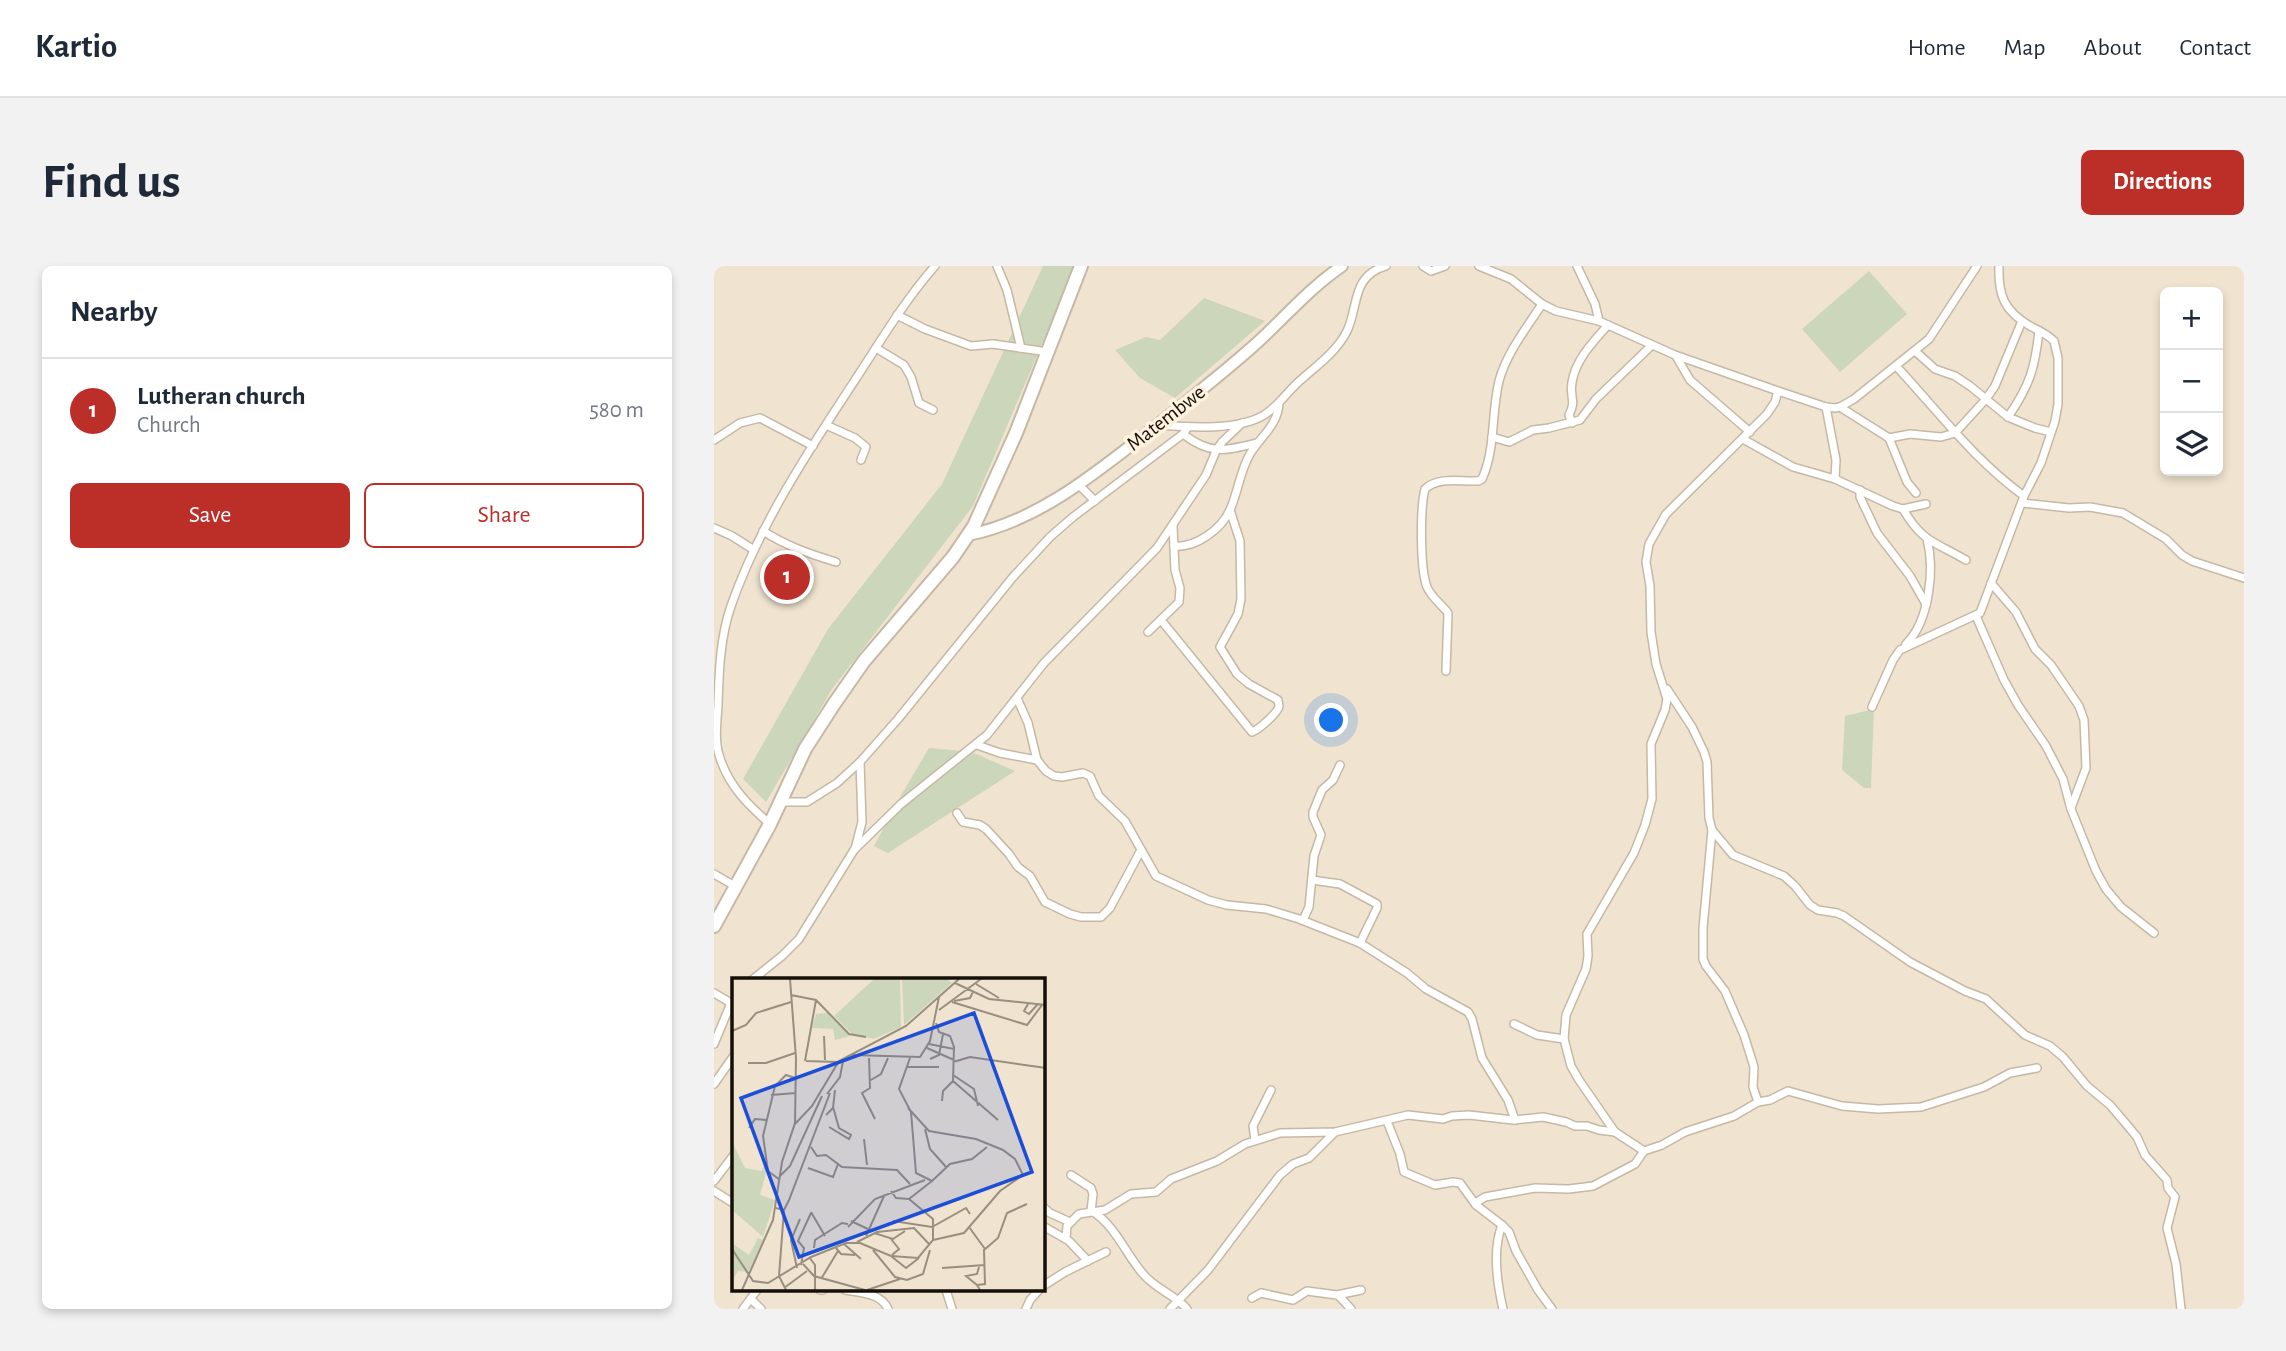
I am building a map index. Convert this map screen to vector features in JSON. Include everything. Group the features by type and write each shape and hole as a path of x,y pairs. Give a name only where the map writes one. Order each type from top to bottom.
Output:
{"highway":[{"path":"714,926 770,824 806,748 834,704 864,661 953,557 968,535 1016,433 1076,270"}],"main road":[{"name":"Matembwe","path":"968,535 1017,521 1078,484 1211,382 1260,340 1313,288 1342,266"}],"street":[{"path":"770,824 733,787 716,743 719,668 731,606 763,531 813,446 897,315 935,266"},
{"path":"997,266 1007,290 1021,348"},
{"path":"1156,425 1188,427 1242,423 1266,414 1331,353 1348,329 1360,287 1372,271 1386,266"},
{"path":"1423,266 1432,271 1445,266"},
{"path":"1479,266 1511,279 1542,304 1556,311 1599,321 1675,355 1778,391 1826,407 1840,407 1889,438 1907,482 1916,493"},
{"path":"1577,266 1595,304 1599,321"},
{"path":"1840,407 1915,351 1932,334 1977,266"},
{"path":"1900,650 1976,616 1983,608 2051,432 2058,404 2058,358 2054,341 2010,311 2002,300 1998,281 1999,266"},
{"path":"1446,671 1448,613 1430,593 1426,583 1423,559 1423,495 1427,486 1443,480 1480,481 1490,453 1497,393 1503,369 1511,350 1542,304"},
{"path":"897,315 971,346 993,344 1048,352"},
{"path":"1889,438 1910,434 1941,437 1955,433 1986,399 2002,371 2022,321"},
{"path":"1572,423 1569,416 1574,402 1571,391 1575,370 1578,362 1608,325"},
{"path":"2008,417 2030,380 2039,331"},
{"path":"1492,437 1509,442 1533,430 1580,419 1596,399 1652,345"},
{"path":"876,348 904,365 919,402 933,410"},
{"path":"1915,351 1935,369 1959,378 2008,417 2051,432"},
{"path":"1675,355 1690,380 1750,432"},
{"path":"1896,366 1955,433 2023,499 2069,508 2123,513 2166,539 2192,561 2244,578"},
{"path":"1644,1151 1615,1132 1575,1073 1564,1039 1566,1015 1586,969 1587,934 1634,853 1652,800 1651,744 1667,705 1651,632 1650,586 1646,562 1649,544 1666,514 1772,408 1778,391"},
{"path":"1174,546 1193,544 1218,525 1230,510 1242,471 1277,418 1279,403"},
{"path":"1826,407 1836,460 1835,479"},
{"path":"714,440 740,423 760,418 813,446"},
{"path":"754,978 799,939 855,850 901,804 987,735 1044,663 1148,558 1173,526 1206,475 1222,442 1242,423"},
{"path":"826,425 855,438 866,447 861,460"},
{"path":"779,802 807,802 836,783 859,762 884,736 1013,577 1050,537 1188,427"},
{"path":"1182,434 1194,443 1216,451 1258,443"},
{"path":"1743,439 1793,467 1835,479 1903,509 1927,539 1966,559"},
{"path":"1078,484 1095,501"},
{"path":"1860,490 1860,497 1877,533 1910,576 1926,604"},
{"path":"1903,509 1926,504"},
{"path":"1161,620 1252,732 1258,730 1277,710 1278,700 1237,674 1220,647 1238,614 1241,599 1240,541 1230,510"},
{"path":"1148,632 1177,606 1181,596 1175,570 1173,526"},
{"path":"714,528 754,551"},
{"path":"763,531 803,552 836,562"},
{"path":"1872,707 1893,660 1922,620 1930,568 1927,539"},
{"path":"1992,583 2016,612 2035,649 2051,665 2079,706 2084,720 2086,768 2071,809"},
{"path":"1976,616 2004,680 2046,746 2063,779 2071,809 2096,871 2111,898 2154,933"},
{"path":"1659,675 1692,727 1704,752 1707,762 1709,818 1713,830 1733,855 1784,876 1810,905 1818,910 1837,912 1910,962 1986,999 2025,1035 2050,1046 2087,1086 2110,1105 2137,1137 2144,1155 2167,1180 2168,1188 2175,1197 2167,1228 2176,1264 2181,1309"},
{"path":"1017,698 1028,723 1037,760 1054,776 1083,773 1090,776 1099,796 1125,821 1156,876 1186,891 1227,905 1266,909 1303,920 1360,943 1407,973 1426,989 1471,1015 1482,1058 1508,1100 1515,1120"},
{"path":"976,745 1037,760"},
{"path":"855,850 862,822 859,762"},
{"path":"1303,920 1310,906 1314,856 1321,832 1313,812 1322,790 1333,780 1340,765"},
{"path":"957,813 963,821 986,829 1018,867 1030,876 1045,902 1081,917 1101,917 1110,908 1141,850"},
{"path":"1713,830 1703,928 1703,959 1725,991 1744,1035 1754,1067 1753,1087 1758,1102"},
{"path":"714,874 735,886"},
{"path":"1312,880 1340,884 1377,904 1360,943"},
{"path":"714,993 732,1002 714,1044"},
{"path":"1514,1024 1537,1035 1564,1039"},
{"path":"714,1084 732,1059"},
{"path":"1476,1205 1478,1200 1485,1197 1528,1189 1569,1189 1599,1184 1635,1164 1644,1151 1662,1145 1685,1132 1734,1116 1758,1102 1791,1091 1842,1106 1878,1109 1921,1107 1984,1087 2010,1073 2037,1068"},
{"path":"1255,1140 1253,1126 1271,1090"},
{"path":"1066,1238 1070,1222 1079,1214 1111,1207 1137,1192 1156,1192 1171,1179 1217,1161 1255,1140 1300,1131 1335,1132 1408,1115 1443,1119 1469,1115 1515,1120 1543,1117 1575,1126 1615,1132"},
{"path":"1387,1121 1404,1172 1435,1185 1461,1183 1476,1205 1508,1232 1538,1290 1552,1309"},
{"path":"1170,1309 1208,1270 1280,1175 1293,1164 1309,1158 1335,1132"},
{"path":"714,1181 732,1157"},
{"path":"1071,1175 1092,1189 1091,1211"},
{"path":"714,1191 732,1202"},
{"path":"1045,1210 1070,1222"},
{"path":"1091,1211 1099,1215 1124,1244 1144,1275 1187,1309"},
{"path":"1502,1225 1496,1251 1503,1309"},
{"path":"1045,1227 1066,1238 1088,1261"},
{"path":"1045,1285 1065,1272 1106,1252"},
{"path":"1252,1298 1261,1293 1293,1300 1312,1291 1337,1295 1361,1290"},
{"path":"743,1309 756,1292"},
{"path":"855,1292 875,1296 882,1300 888,1309"},
{"path":"947,1292 953,1309"},
{"path":"1026,1309 1037,1292"},
{"path":"1337,1295 1351,1309"},
{"path":"751,1300 761,1309"}],"green space":[{"path":"1043,266 1072,266 1073,271 973,506 832,689 766,802 743,779 828,629 942,484"},
{"path":"1869,271 1907,314 1840,372 1802,329"},
{"path":"1204,298 1265,321 1175,398 1140,378 1115,350 1146,337 1160,340"},
{"path":"1874,709 1871,788 1864,788 1842,770 1845,716"},
{"path":"929,748 972,752 1015,771 888,853 874,846"}],"place":[{"name":"Lutheran church","path":"787,577"}]}
